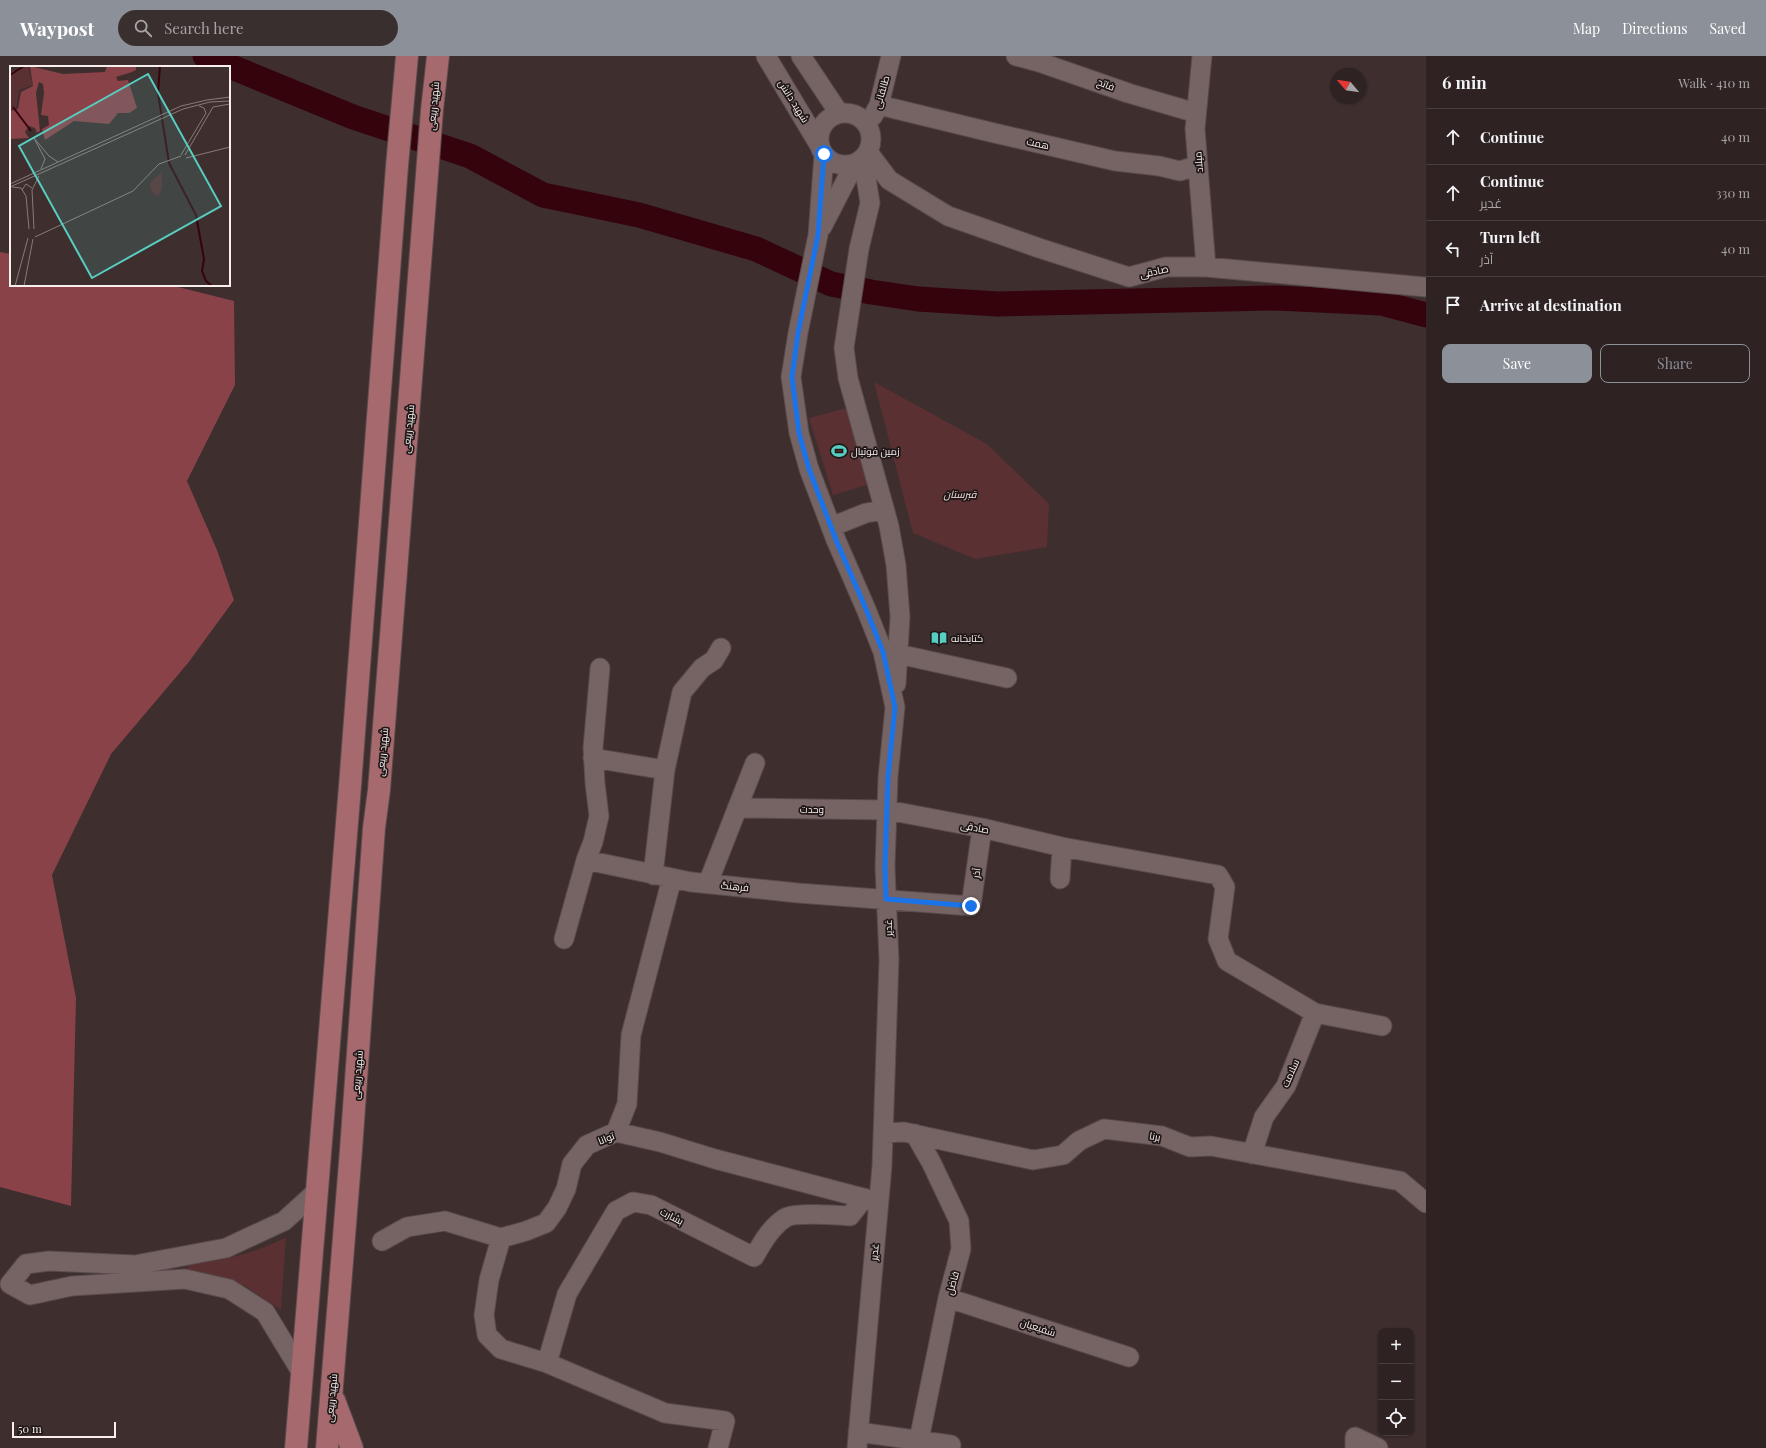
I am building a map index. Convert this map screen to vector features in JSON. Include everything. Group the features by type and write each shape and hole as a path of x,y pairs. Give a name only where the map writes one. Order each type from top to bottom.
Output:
{"main road":[{"path":"296,1448 350,786 402,98 407,56"},
{"name":"شهید ربیعی","path":"327,1448 374,828 379,790 428,180 432,110 438,56"},
{"path":"350,786 379,790"},
{"path":"347,823 374,828"},
{"path":"332,1394 352,1448"}],"street":[{"name":"شهید دانش","path":"766,56 822,150"},
{"path":"801,56 854,118 871,135 871,143 818,235"},
{"name":"طالقانی","path":"854,118 869,105 881,56"},
{"name":"طالقانی","path":"854,118 879,104 891,56"},
{"name":"فاتح","path":"1016,56 1039,62 1128,93 1196,113"},
{"name":"میلاد","path":"1202,56 1195,129 1206,267"},
{"name":"همت","path":"879,104 1115,161 1159,166 1180,171 1198,165"},
{"path":"818,235 822,150 819,138 821,130 825,122 832,117 854,118"},
{"path":"822,150 830,160 838,164 846,165 862,158"},
{"path":"862,158 870,203 859,249 844,348 848,378 884,510 896,565 900,618 895,707"},
{"name":"صادقی","path":"862,158 889,180 948,216 1039,248 1129,277 1166,267 1206,267 1426,288"},
{"name":"غدیر","path":"818,235 805,297 792,377 799,433 809,469 831,527 883,652 895,707 888,777 885,867 889,960 883,1133 871,1200 857,1440"},
{"path":"831,527 866,514 884,510"},
{"path":"653,875 665,770 682,692 702,668 714,660 721,648"},
{"path":"898,654 1008,678"},
{"path":"564,939 586,860 593,842 599,816 593,748 600,668"},
{"path":"593,758 665,770"},
{"path":"708,883 755,763"},
{"name":"وحدت","path":"737,808 887,810"},
{"name":"صادقی","path":"887,810 982,828 1062,847 1218,875 1225,887 1218,939 1227,961 1314,1013"},
{"name":"آذر","path":"886,899 971,906 982,828"},
{"path":"1060,879 1062,847"},
{"name":"فرهنگ","path":"586,860 653,875 708,883 798,893 886,899"},
{"path":"616,1132 627,1104 631,1035 672,878"},
{"path":"1314,1013 1382,1026"},
{"name":"سلامت","path":"1252,1154 1264,1117 1286,1086 1314,1013"},
{"name":"برنا","path":"883,1133 904,1132 1033,1160 1063,1155 1079,1141 1104,1129 1162,1136 1190,1148 1210,1146 1400,1181 1426,1203"},
{"name":"توانا","path":"501,1238 526,1231 546,1223 557,1208 566,1189 572,1164 587,1145 616,1132 660,1142 715,1159 871,1200"},
{"name":"فاضل","path":"915,1134 931,1162 959,1221 961,1250 948,1298 918,1440"},
{"path":"302,1373 265,1312 229,1289 185,1279 72,1286 30,1295 10,1284 26,1264 49,1261 134,1265 226,1248 284,1221 316,1192"},
{"name":"بشارت","path":"547,1363 567,1294 616,1211 633,1202 651,1205 754,1257 767,1236 786,1218 812,1215 850,1216 871,1200"},
{"path":"382,1241 407,1227 445,1221 501,1238 489,1280 484,1315 487,1335 501,1349 547,1363 666,1413 725,1421 718,1448"},
{"name":"شفیعیان","path":"948,1298 1129,1357"},
{"path":"857,1440 918,1440 951,1445"},
{"path":"1355,1443 1378,1448"}],"green space":[{"name":"قبرستان","path":"874,382 987,444 1049,504 1047,547 975,559 913,533"},
{"name":"زمین فوتبال","path":"847,408 870,484 833,495 809,418"},
{"path":"286,1237 281,1310 245,1286 222,1279 189,1272 187,1265 238,1256"}],"shaded area":[{"path":"0,252 10,254 10,286 174,286 234,301 235,385 187,481 217,550 234,600 188,663 111,754 52,875 76,998 71,1206 0,1187"}],"waterway":[{"path":"205,56 229,66"},
{"path":"230,66 353,117 470,156 543,195 639,215 756,249 831,284 918,299 998,304 1277,298 1381,303 1426,315"}],"place":[{"name":"زمین فوتبال","path":"839,451"},
{"name":"کتابخانه","path":"939,638"}],"route":[{"path":"824,154 818,235 798,333 792,377 799,433 809,469 836,540 883,652 895,707 888,777 885,867 886,899 971,906"}]}
